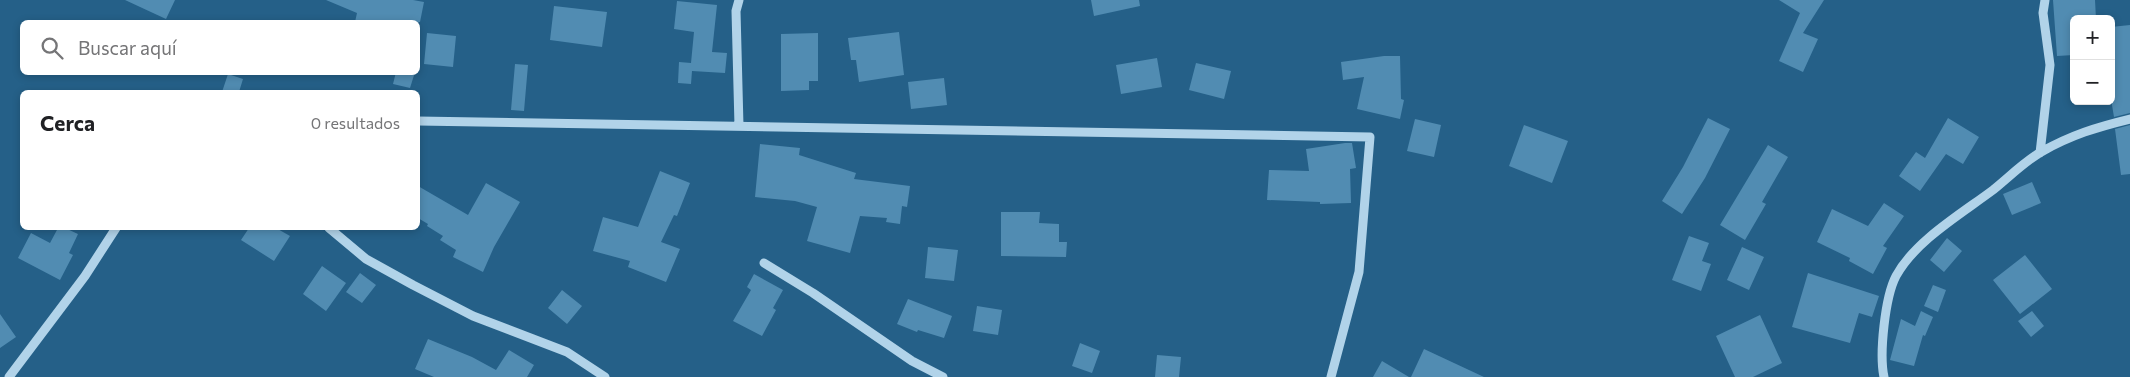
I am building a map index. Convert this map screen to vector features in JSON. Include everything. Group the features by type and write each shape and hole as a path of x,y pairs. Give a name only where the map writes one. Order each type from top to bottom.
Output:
{"street":[{"path":"739,0 736,11 739,126"},
{"path":"2040,153 2050,65 2043,13 2045,0"},
{"path":"1884,377 1884,338 1887,307 1896,276 1912,254 2040,153 2094,127 2130,119"},
{"path":"420,121 1370,137 1359,272 1331,377"},
{"path":"9,377 84,276 115,230"},
{"path":"331,230 366,259 413,285 473,316 567,352 605,377"},
{"path":"764,263 813,293 912,361 943,377"}],"building":[{"path":"125,0 175,0 166,19"},
{"path":"326,0 413,0 424,2 420,22 420,20 355,20 357,13"},
{"path":"1091,0 1139,0 1140,6 1094,16"},
{"path":"1779,0 1824,0 1803,33 1818,39 1803,72 1779,61 1800,13"},
{"path":"2053,0 2095,0 2096,15 2070,15 2070,55 2057,56"},
{"path":"677,1 717,5 712,52 727,53 725,73 692,71 691,84 678,83 679,62 691,63 694,32 674,29"},
{"path":"554,6 607,12 602,47 550,40"},
{"path":"2130,25 2130,113 2114,117 2112,105 2115,105 2115,27"},
{"path":"899,32 904,75 859,82 856,60 851,60 848,38"},
{"path":"427,33 456,36 453,67 424,64"},
{"path":"818,33 818,81 809,81 809,90 781,91 781,34"},
{"path":"1384,56 1400,56 1401,99 1404,100 1400,119 1357,109 1364,77 1343,80 1341,62"},
{"path":"1157,58 1162,87 1121,94 1116,65"},
{"path":"1196,63 1231,71 1224,99 1189,90"},
{"path":"515,64 528,65 524,111 511,110"},
{"path":"228,75 243,79 240,90 223,90"},
{"path":"395,75 414,75 410,88 393,84"},
{"path":"944,78 947,105 911,109 908,82"},
{"path":"1708,118 1730,129 1705,178 1682,214 1662,201 1683,167"},
{"path":"1948,118 1979,137 1963,164 1946,154 1920,191 1899,176 1916,152 1925,158"},
{"path":"1415,119 1441,125 1434,157 1407,151"},
{"path":"1524,125 1568,141 1552,183 1509,166"},
{"path":"2130,125 2130,174 2121,175 2115,129"},
{"path":"1352,143 1356,168 1350,169 1351,203 1320,204 1320,202 1267,200 1269,170 1309,171 1306,149"},
{"path":"760,144 800,148 799,155 856,173 854,179 910,186 907,207 902,206 900,224 886,222 887,218 860,216 850,253 807,241 817,207 795,201 755,197"},
{"path":"1768,145 1788,157 1762,202 1766,204 1745,240 1720,225"},
{"path":"660,171 690,183 677,216 674,215 661,242 680,249 666,282 628,267 630,261 593,251 603,217 638,227"},
{"path":"2032,182 2041,203 2012,215 2003,194"},
{"path":"486,183 520,202 494,247 483,272 453,257 456,250 440,240 443,236 420,219 420,187 468,215"},
{"path":"1884,203 1904,216 1883,246 1887,248 1873,274 1849,261 1850,258 1817,242 1832,209 1868,226"},
{"path":"1001,212 1040,212 1039,223 1059,224 1059,242 1067,242 1066,257 1001,256"},
{"path":"57,230 69,230 78,234 69,253 73,255 60,280 18,258 31,233 50,243"},
{"path":"248,230 280,230 290,236 274,261 241,240"},
{"path":"1689,236 1709,243 1702,261 1711,264 1701,291 1672,280"},
{"path":"1947,238 1962,251 1944,272 1930,260"},
{"path":"928,247 958,250 954,281 925,278"},
{"path":"1742,247 1764,257 1749,290 1727,280"},
{"path":"2025,255 2052,289 2020,314 1993,280"},
{"path":"322,266 346,283 326,311 303,294"},
{"path":"360,273 376,285 362,303 346,292"},
{"path":"1808,273 1879,296 1872,317 1859,313 1850,343 1792,327"},
{"path":"754,274 783,290 773,308 776,310 762,336 733,321 751,290 747,287"},
{"path":"1933,285 1946,290 1938,312 1924,306"},
{"path":"562,290 582,306 567,324 548,308"},
{"path":"908,299 952,316 944,338 918,330 917,332 897,324"},
{"path":"977,306 1002,310 998,335 973,331"},
{"path":"1921,311 1933,317 1925,336 1923,335 1914,366 1890,360 1901,319 1915,326"},
{"path":"2032,311 2044,326 2031,337 2018,321"},
{"path":"0,314 16,337 0,348"},
{"path":"1760,315 1782,363 1753,377 1735,377 1716,336"},
{"path":"428,339 472,357 496,370 509,350 534,365 527,377 434,377 415,369"},
{"path":"1080,343 1100,351 1092,373 1072,366"},
{"path":"1424,349 1484,377 1411,377"},
{"path":"1157,355 1181,357 1179,377 1155,377"},
{"path":"1382,361 1409,377 1373,377"}]}
